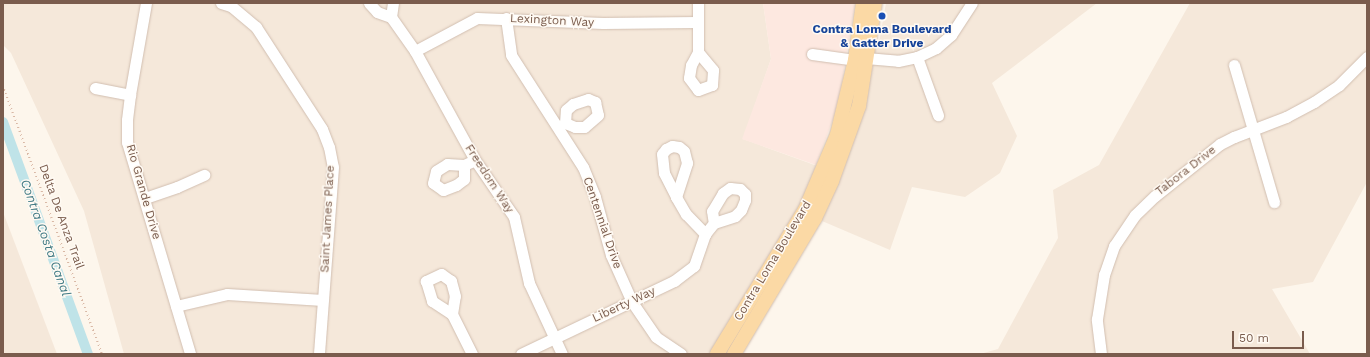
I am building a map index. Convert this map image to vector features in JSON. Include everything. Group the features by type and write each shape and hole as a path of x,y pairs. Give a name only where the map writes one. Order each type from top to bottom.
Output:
{"main road":[{"name":"Contra Loma Boulevard","path":"734,354 814,218 832,181 859,106 863,3"},
{"name":"Contra Loma Boulevard","path":"717,354 805,210 838,134 861,59 875,3"}],"street":[{"name":"Rio Grande Drive","path":"146,3 130,95 127,120 127,142 145,198 190,354"},
{"name":"Saint James Place","path":"221,3 231,6 256,27 322,129 329,146 333,167 319,354"},
{"path":"369,3 376,12 391,17 393,3"},
{"path":"698,3 698,52"},
{"path":"812,54 889,61 917,57 936,48 951,35 972,3"},
{"name":"Freedom Way","path":"391,17 415,51 475,160 514,217 529,282 562,354"},
{"name":"Lexington Way","path":"415,51 477,18 603,23 697,22"},
{"name":"Centennial Drive","path":"506,18 511,55 561,126 583,166 595,197 611,255 632,302 656,337 681,354"},
{"path":"917,57 938,115"},
{"name":"Tabora Drive","path":"1101,354 1097,319 1100,290 1114,246 1128,224 1155,196 1211,150 1226,140 1286,117 1314,102 1339,85 1367,57"},
{"path":"1234,65 1274,202"},
{"path":"95,88 130,95"},
{"path":"464,165 475,160"},
{"path":"145,198 177,187 204,175"},
{"path":"676,197 686,214 704,234 714,223"},
{"name":"Liberty Way","path":"521,354 674,281 694,266 704,234"},
{"path":"176,306 227,294 323,300"},
{"path":"452,314 472,354"}],"path":[{"name":"Delta De Anza Trail","path":"3,86 102,354"}],"shaded area":[{"path":"3,3 763,3 771,59 743,139 823,168 717,354 124,354 84,211 11,53 3,45"},
{"path":"763,3 855,3 838,106 816,165 742,139 771,59"},
{"path":"886,3 1097,3 992,83 1017,136 1000,173 965,197 912,187 890,250 815,218 833,181 866,58 878,48"},
{"path":"1190,3 1367,3 1367,182 1313,282 1272,289 1310,354 980,354 998,349 1058,238 1053,190 1099,165"},
{"path":"3,212 57,354 3,354"}],"waterway":[{"name":"Contra Costa Canal","path":"3,122 88,354"}],"place":[{"name":"Contra Loma Boulevard & Gatter Drive","path":"882,16"}]}
